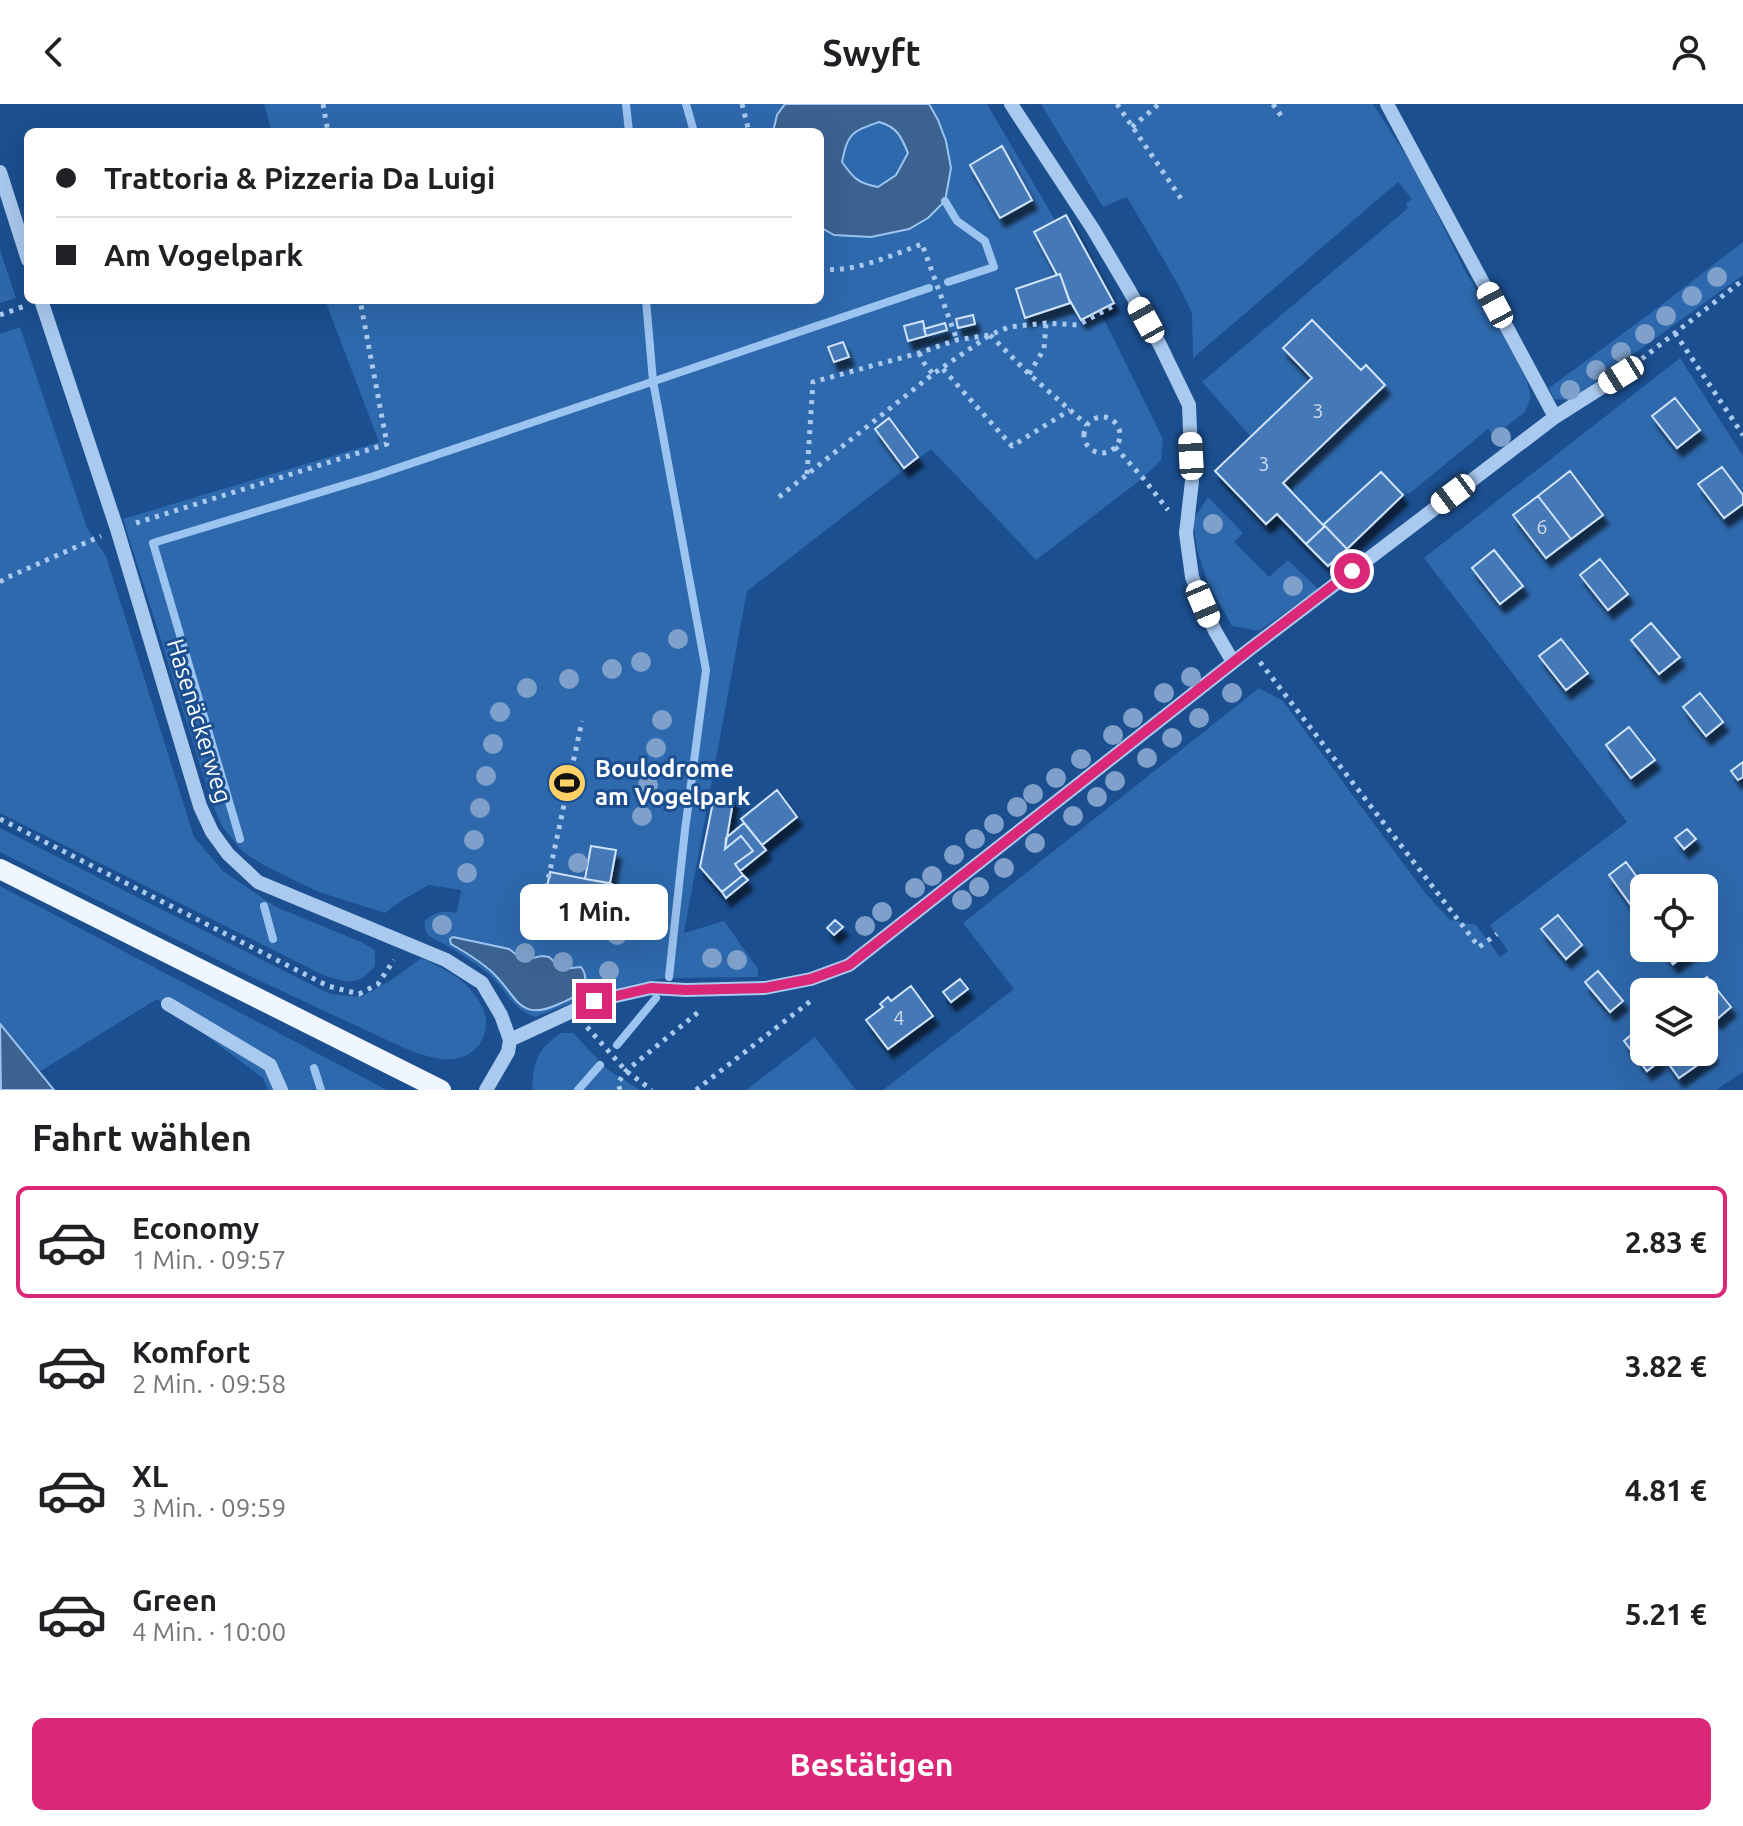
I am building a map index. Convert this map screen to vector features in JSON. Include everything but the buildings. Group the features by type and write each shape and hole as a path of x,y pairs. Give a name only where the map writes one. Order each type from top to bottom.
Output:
{"main road":[{"path":"0,869 441,1090"}],"street":[{"path":"1011,104 1093,229 1160,345 1189,405 1192,481 1186,533 1192,577 1215,631 1233,662"},
{"path":"1387,104 1555,417"},
{"path":"0,172 24,247"},
{"name":"Hasenäckerweg","path":"42,304 117,529 200,806 212,832 236,863 258,882 446,960 482,983 501,1015 510,1040"},
{"path":"486,1090 508,1052 510,1040 594,1001 651,988 765,988 811,979 849,965 1250,649 1555,417 1621,375"},
{"path":"168,1004 270,1065 281,1090"}],"path":[{"path":"323,104 327,128"},
{"path":"742,104 748,128"},
{"path":"1117,104 1182,200"},
{"path":"1132,127 1159,104"},
{"path":"1273,104 1284,120"},
{"path":"824,269 837,271 922,244 957,340"},
{"path":"1621,375 1743,280"},
{"path":"0,582 117,529 387,444 361,304"},
{"path":"779,497 933,374 990,335 1009,327 1046,323 1078,325 1101,313"},
{"path":"1029,374 1044,349 1046,323"},
{"path":"1675,333 1743,435"},
{"path":"807,474 813,382 957,340 990,335"},
{"path":"990,335 1087,425"},
{"path":"919,353 933,374"},
{"path":"943,369 1012,446 1070,410"},
{"path":"1099,417 1111,420 1119,431 1115,447 1106,452 1092,450 1084,439 1087,425 1099,417"},
{"path":"1115,447 1186,533"},
{"path":"1250,649 1479,947 1497,934"},
{"path":"540,917 582,721"},
{"path":"0,819 328,986 359,994 378,984 394,960 401,942"},
{"path":"696,1090 809,1002 839,968"},
{"path":"620,1090 618,1083 626,1071 726,990"},
{"path":"572,1010 626,1071 652,1090"}],"shaded area":[{"path":"264,104 987,104 1055,220 1066,215 1114,303 1100,311 1163,439 1161,460 1143,478 1036,560 931,449 747,591 684,933 724,921 758,969 758,977 665,978 606,990 535,1017 516,1006 482,969 427,933 425,921 432,915 457,913 461,890 429,885 385,913 319,892 243,852 222,826 212,803 123,519 379,442 327,304 824,304 824,128 271,128"},
{"path":"785,104 929,104 946,141 951,168 945,201 928,218 909,229 871,237 834,235 824,229 824,128 774,128 777,115","holes":["879,122 898,133 908,153 896,175 878,187 866,184 850,173 842,162 846,145 852,135 862,128"]},
{"path":"1041,104 1373,104 1416,171 1466,273 1527,381 1531,397 1525,412 1494,436 1488,429 1410,493 1402,494 1380,472 1323,525 1283,483 1385,385 1367,365 1361,370 1312,320 1283,348 1312,378 1251,437 1202,382 1408,208 1406,204 1412,199 1398,182 1193,358 1192,313 1127,197 1103,207"},
{"path":"1743,242 1743,275 1570,400 1554,399 1549,388"},
{"path":"0,250 16,298 0,303"},
{"path":"20,327 87,528 106,556 194,837 223,871 276,907 375,950 375,966 363,977 345,981 323,975 0,813 0,334"},
{"path":"1680,358 1743,456 1743,1072 1716,1090 883,1090 1014,989 963,923 1259,688 1283,701 1426,894 1450,920 1476,925 1500,957 1508,951 1490,925 1627,822 1424,558"},
{"path":"1208,497 1243,533 1234,542 1269,577 1288,560 1318,589 1259,631 1232,626 1208,583 1197,550 1193,520"},
{"path":"0,828 330,994 361,997 420,959 427,960 460,980 482,1006 486,1028 481,1042 466,1056 452,1059 431,1057 404,1048 258,980 0,852"},
{"path":"0,886 387,1090 268,1090 263,1078 157,999 39,1072 0,1024"},
{"path":"453,937 509,949 523,960 542,956 549,957 562,969 581,967 585,975 584,984 577,995 567,1001 547,1009 527,1009 487,968 451,944"},
{"path":"0,1024 54,1090 1,1090"},
{"path":"561,1033 573,1033 607,1069 640,1090 532,1090 541,1051"},
{"path":"815,1037 856,1090 746,1090"}],"waterway":[{"path":"626,104 629,128"},
{"path":"686,104 693,128"},
{"path":"945,201 957,221 985,241 994,267 948,282"},
{"path":"240,839 153,543 374,476 929,288"},
{"path":"646,304 653,381 706,670 669,977"},
{"path":"264,906 273,939"},
{"path":"617,1045 656,998"},
{"path":"578,1090 600,1065"},
{"path":"314,1068 321,1090"}],"place":[{"name":"Boulodrome am Vogelpark","path":"567,783"}],"route":[{"path":"594,1001 651,988 765,988 811,979 849,965 1352,571"}]}
